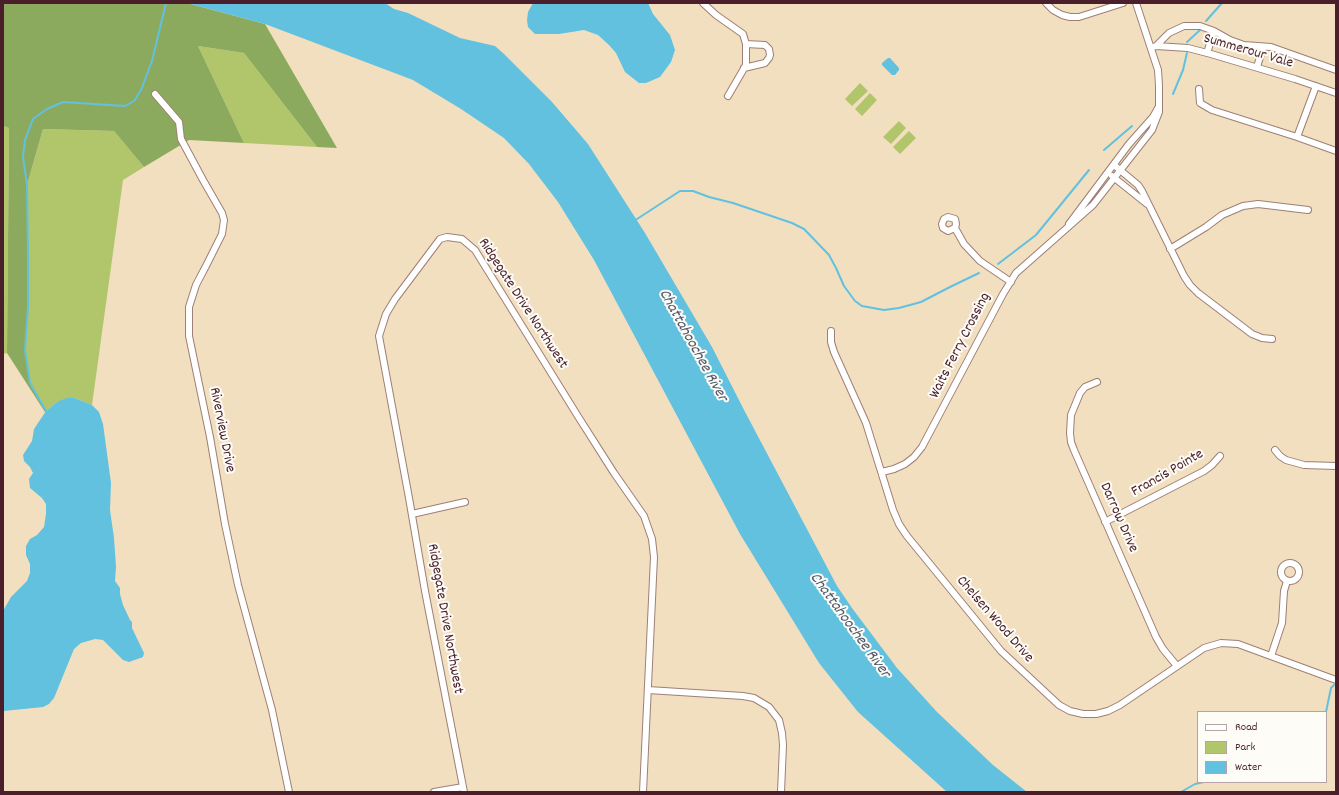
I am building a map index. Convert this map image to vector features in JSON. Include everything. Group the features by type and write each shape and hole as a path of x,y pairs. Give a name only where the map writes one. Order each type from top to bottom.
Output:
{"street":[{"path":"703,3 716,15 743,34 746,44 746,65 728,96"},
{"path":"1046,3 1053,10 1062,15 1079,17 1123,3"},
{"name":"Waits Ferry Crossing","path":"882,472 905,464 922,447 1016,272 1093,205 1116,178 1152,130 1159,112 1158,75 1154,47 1136,3"},
{"path":"1154,47 1169,33 1184,26 1200,26 1244,45 1271,47 1336,70"},
{"path":"1207,53 1214,31"},
{"path":"744,68 765,63 770,55 769,49 765,45 746,44"},
{"name":"Summerour Vale","path":"1154,47 1188,48 1258,67 1336,93"},
{"path":"1258,67 1263,47"},
{"path":"1297,137 1316,86"},
{"path":"1199,88 1200,103 1212,110 1336,151"},
{"name":"Riverview Drive","path":"156,94 179,122 181,139 222,213 224,220 222,234 196,285 188,307 189,336 238,585 272,710 288,792"},
{"name":"Waits Ferry Crossing","path":"1065,229 1129,144 1153,117 1158,107"},
{"path":"1114,165 1138,185 1142,191 1184,276 1198,293 1252,334 1262,338 1272,339"},
{"path":"1108,173 1116,178 1149,207"},
{"path":"1170,248 1206,227 1222,215 1242,206 1258,204 1308,210"},
{"path":"955,228 964,244 980,261 1011,282"},
{"name":"Ridgegate Drive Northwest","path":"463,790 379,336 386,314 395,299 440,239 447,237 462,239 475,250 594,441 644,516 652,539 654,557 642,792"},
{"name":"Chelsen Wood Drive","path":"832,331 831,342 834,352 866,423 893,510 907,536 1001,651 1059,705 1070,711 1083,714 1096,714 1108,711 1120,706 1204,648 1221,643 1238,644 1336,680"},
{"name":"Darrow Drive","path":"1097,382 1085,388 1080,393 1072,415 1070,433 1074,450 1156,637 1163,650 1177,666"},
{"path":"1275,450 1286,460 1304,465 1336,466"},
{"name":"Francis Pointe","path":"1105,522 1204,472 1220,456"},
{"path":"412,514 465,502"},
{"path":"1271,656 1282,623 1284,591 1287,581"},
{"path":"648,690 743,696 754,698 769,707 779,720 782,733 782,792"},
{"path":"434,792 463,790"}],"green space":[{"path":"3,3 187,3 265,24 337,148 317,147 244,53 198,46 244,143 189,140 144,167 114,131 43,129 27,185 28,307 25,350 30,383 46,411 45,412 7,353 9,128 3,126"},
{"path":"198,46 244,53 317,147 244,143"},
{"path":"860,83 868,91 852,106 845,99"},
{"path":"870,93 877,100 862,116 855,109"},
{"path":"899,121 906,128 891,144 883,137"},
{"path":"3,126 9,128 7,353 3,354"},
{"path":"43,129 114,131 144,167 123,180 92,405 75,398 57,402 46,411 30,383 25,350 28,307 27,185"},
{"path":"909,131 916,138 900,154 893,147"}],"water":[{"name":"Chattahoochee River","path":"187,3 385,3 394,9 408,13 460,38 495,46 504,54 552,102 588,144 645,233 712,347 837,586 852,608 897,668 937,712 993,765 1027,792 947,792 858,712 819,663 740,534 594,260 558,202 529,164 504,138 461,109 413,80 265,24"},
{"path":"533,3 648,3 653,14 670,35 675,50 671,62 660,77 646,83 639,83 625,72 616,53 598,35 584,30 559,34 535,34 528,27 527,20 528,12"},
{"path":"890,58 899,68 895,75 892,75 882,65 882,63"},
{"path":"67,398 75,398 92,405 99,412 103,424 111,483 110,510 114,538 116,567 115,581 120,588 123,605 132,622 132,628 144,653 143,657 129,662 123,660 103,640 95,639 81,643 74,649 54,698 49,704 43,707 4,711 3,611 11,597 27,581 30,573 30,564 26,555 26,546 30,539 37,535 44,527 46,514 46,504 42,498 30,488 29,479 33,473 24,461 23,455 32,441 34,429 46,411 57,402"}],"waterway":[{"path":"46,411 30,383 25,350 28,307 27,185 23,157 25,140 33,119 47,109 63,102 125,106 134,101 141,90 152,61 166,3"},
{"path":"1206,21 1222,3"},
{"path":"1187,42 1200,30"},
{"path":"1173,94 1183,70 1187,53"},
{"path":"1104,150 1132,126"},
{"path":"998,264 1036,235 1089,170"},
{"path":"634,221 680,191 693,191 792,223 804,229 829,255 844,286 855,301 862,306 884,310 899,308 921,302 979,273"},
{"path":"1326,711 1331,688 1334,685"},
{"path":"1181,792 1200,783"}]}
